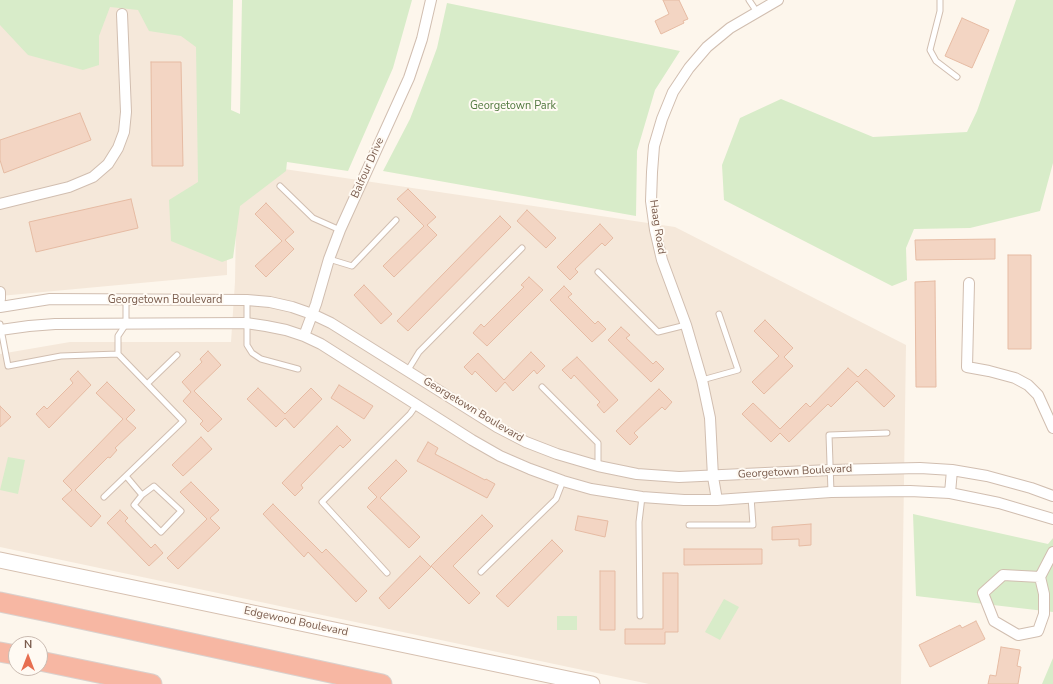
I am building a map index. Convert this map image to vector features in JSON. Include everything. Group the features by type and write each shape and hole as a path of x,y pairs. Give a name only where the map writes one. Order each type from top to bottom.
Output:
{"highway":[{"path":"0,602 382,684"},
{"path":"48,662 152,684"}],"street":[{"name":"Balfour Drive","path":"304,336 340,230 409,78 422,39 431,0"},
{"name":"Haag Road","path":"717,500 713,476 710,418 702,380 686,325 662,260 656,230 651,201 654,146 662,119 673,92 707,47 730,28 778,0"},
{"path":"0,204 69,187 93,177 108,164 118,148 124,132 126,112 122,14"},
{"path":"969,283 967,367 1015,378 1028,385 1038,395 1052,422"},
{"path":"0,292 0,299"},
{"name":"Georgetown Boulevard","path":"0,307 50,299 247,300 270,302 292,307 312,314 353,336 497,427 526,442 557,454 598,466 637,474 679,478 830,470 920,468 952,470 987,476 1031,488 1053,496"},
{"name":"Georgetown Boulevard","path":"0,328 56,324 246,323 286,330 321,344 472,440 500,456 563,481 591,489 642,497 684,500 717,500 831,492 910,491 950,493 999,503 1053,519"},
{"path":"950,493 952,470"},
{"path":"1040,577 1003,575 983,593 994,621 1018,635 1038,631 1044,614 1044,594 1040,577 1053,552"},
{"name":"Edgewood Boulevard","path":"0,560 592,684"}],"lane":[{"path":"749,0 757,12"},
{"path":"940,0 940,12 930,50 936,61 957,77"},
{"path":"280,186 313,218 340,230"},
{"path":"329,259 352,266 396,220"},
{"path":"408,370 419,352 522,248"},
{"path":"598,272 658,332 686,325"},
{"path":"104,497 183,421 118,354 118,336 126,324 126,300"},
{"path":"247,300 247,345 252,353 261,359 298,369"},
{"path":"702,380 738,370 719,314"},
{"path":"0,328 8,366 61,356 118,354"},
{"path":"147,384 177,355"},
{"path":"542,387 598,443 598,466"},
{"path":"387,573 322,502 410,414 417,404"},
{"path":"831,492 829,435 887,433"},
{"path":"126,476 142,495"},
{"path":"481,572 556,499 563,481"},
{"path":"154,486 181,511 161,532 134,505 142,495 154,486"},
{"path":"640,616 639,522 642,497"},
{"path":"689,525 752,525 751,497"}],"shaded area":[{"path":"0,0 226,0 227,275 0,296"},
{"path":"237,162 675,227 906,345 901,684 649,684 0,547 0,354 70,342 231,342 235,282"}],"green space":[{"path":"0,0 233,0 231,110 240,114 242,0 412,0 393,68 348,171 287,162 286,171 240,206 233,258 222,262 171,241 169,200 198,182 196,47 181,36 149,31 138,10 110,7 99,36 99,65 83,70 28,55 0,25"},
{"path":"1016,0 1053,0 1053,163 1040,211 970,228 914,229 906,248 907,280 892,286 724,200 722,165 740,118 781,99 873,137 967,132 977,111"},
{"name":"Georgetown Park","path":"447,3 680,51 655,90 637,151 636,216 383,171 410,119 430,67 437,48"},
{"path":"8,457 25,460 18,494 0,490"},
{"path":"913,514 1048,544 1053,538 1053,612 916,596"},
{"path":"724,599 739,607 720,640 705,632"},
{"path":"557,616 577,616 577,630 557,630"},
{"path":"1053,658 1053,684 1042,684"}],"building":[{"path":"663,0 679,0 688,19 683,21 684,23 661,34 655,21 669,14"},
{"path":"962,18 989,30 972,68 945,56"},
{"path":"151,62 181,62 183,166 152,166"},
{"path":"80,113 91,140 4,173 0,160 0,140"},
{"path":"408,189 436,217 427,225 437,235 394,277 383,266 424,226 397,199"},
{"path":"131,199 138,228 36,252 29,222"},
{"path":"266,203 294,232 285,240 294,249 266,277 255,266 282,241 255,214"},
{"path":"527,210 556,238 546,248 517,221"},
{"path":"500,216 511,227 408,331 397,321"},
{"path":"600,224 613,238 605,246 602,243 575,269 578,272 570,280 557,267"},
{"path":"995,239 995,259 916,260 915,240"},
{"path":"1008,255 1031,255 1031,349 1008,349"},
{"path":"529,277 543,290 487,346 473,333 481,324 484,327 524,287 521,285"},
{"path":"935,281 936,387 916,387 915,282"},
{"path":"364,285 392,314 381,324 354,295"},
{"path":"564,286 572,294 568,297 595,324 598,321 606,329 592,342 550,300"},
{"path":"765,320 793,348 784,357 793,366 764,394 752,382 779,356 754,331"},
{"path":"621,327 630,335 626,338 653,364 656,361 664,369 651,382 608,340"},
{"path":"208,351 221,365 194,391 222,419 208,432 200,424 203,421 183,401 191,392 182,382 202,362 200,359"},
{"path":"531,352 545,366 537,374 534,370 513,391 505,382 496,392 475,371 472,375 464,367 478,353 504,380"},
{"path":"577,357 618,400 604,413 597,405 600,402 574,375 571,379 562,370"},
{"path":"848,368 858,377 866,369 895,396 884,407 857,381 831,407 828,404 789,442 780,433 771,442 742,414 753,403 780,429 806,403 810,407"},
{"path":"78,371 91,385 49,428 36,414 44,406 47,409 73,383 70,379"},
{"path":"107,382 135,410 126,419 136,428 115,448 117,450 110,458 108,457 75,490 101,516 91,527 62,499 72,490 63,481 123,419 96,393"},
{"path":"339,385 373,406 364,419 331,398"},
{"path":"258,388 285,414 311,388 322,399 294,428 285,418 276,427 247,399"},
{"path":"659,389 672,402 665,410 662,407 634,433 638,437 630,445 616,431"},
{"path":"0,406 11,417 0,427"},
{"path":"337,426 351,440 343,448 340,445 301,485 303,488 295,496 282,483"},
{"path":"201,437 212,449 183,476 172,465"},
{"path":"428,442 438,448 435,454 495,484 487,498 417,461"},
{"path":"396,460 407,471 380,498 420,537 409,548 367,507 377,497 368,488"},
{"path":"191,482 219,510 210,518 220,528 178,569 167,558 207,519 180,492"},
{"path":"273,504 322,553 326,549 367,591 356,602 308,552 304,557 263,514"},
{"path":"120,510 128,518 125,521 151,548 155,544 163,553 149,566 107,523"},
{"path":"482,515 493,526 453,566 480,593 469,604 431,566"},
{"path":"578,516 608,521 605,537 575,530"},
{"path":"811,524 811,545 799,546 799,539 772,540 772,527"},
{"path":"552,540 563,551 508,607 496,596"},
{"path":"684,549 762,549 762,564 684,565"},
{"path":"420,556 431,567 389,609 379,598"},
{"path":"600,571 615,571 615,630 600,630"},
{"path":"663,573 678,573 678,632 665,632 665,644 625,644 625,629 663,629"},
{"path":"976,621 985,639 930,667 919,645 960,625 962,628"},
{"path":"1001,647 1020,650 1017,666 1021,667 1018,684 988,684 990,675 996,676"}]}
